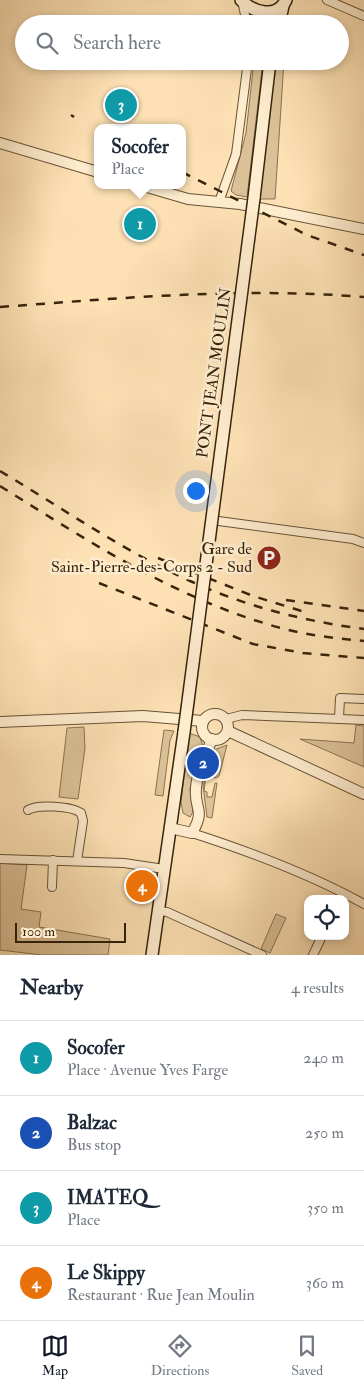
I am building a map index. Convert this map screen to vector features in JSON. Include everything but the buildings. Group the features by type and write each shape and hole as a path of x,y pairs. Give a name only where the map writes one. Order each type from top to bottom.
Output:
{"main road":[{"path":"242,1 264,12 274,12 286,2"},
{"path":"281,15 286,2"},
{"name":"PONT JEAN MOULIN","path":"152,955 184,732 269,70"}],"street":[{"path":"326,0 364,16"},
{"path":"242,1 245,15"},
{"path":"261,15 264,12"},
{"path":"218,202 236,154 247,70"},
{"path":"0,143 94,171"},
{"path":"154,189 188,199 263,208 364,229"},
{"path":"210,520 353,539 364,543"},
{"path":"339,718 340,698 364,699"},
{"path":"0,722 143,716 203,721 212,714 220,714 226,719 228,731 223,738 212,739 202,730 203,721"},
{"path":"226,719 242,715 364,720"},
{"path":"228,731 364,794"},
{"path":"192,833 200,815 196,795 197,782 212,739"},
{"path":"28,810 35,806 63,807 76,809 81,813 83,821 77,861"},
{"path":"170,828 192,833 259,856 339,895"},
{"path":"0,859 124,863 164,869"},
{"path":"52,887 53,860"},
{"path":"349,899 364,904"},
{"path":"159,911 167,912 262,955"},
{"path":"313,955 320,940"}],"shaded area":[{"path":"253,70 262,70 247,197 236,195 231,191 246,133"},
{"path":"275,70 283,70 275,199 258,199"},
{"path":"356,725 364,726 364,767 300,739 354,743"},
{"path":"84,727 85,748 78,799 59,797 67,728"},
{"path":"164,730 174,731 170,740 163,796 155,795"},
{"path":"189,733 200,737 203,747 190,789 193,812 190,817 183,813 181,802"},
{"path":"227,745 219,776 216,778 206,776 214,750"},
{"path":"206,776 204,791 207,792 207,797 212,797 215,783 217,783 212,818 207,817 203,786"},
{"path":"0,863 27,865 21,909 41,912 39,927 110,939 108,955 42,955 0,950"},
{"path":"276,914 286,918 270,953 261,949"}],"railway":[{"path":"186,174 307,235 364,255"},
{"path":"0,307 137,297 227,293 318,294 364,297"},
{"path":"0,471 140,556 188,580 252,605 319,622 364,629"},
{"path":"0,486 129,564 196,598 231,612 279,627 315,635 364,641"},
{"path":"158,558 253,596 308,613"},
{"path":"99,583 253,644 303,653 364,658"},
{"path":"286,600 364,611"}],"place":[{"name":"IMATEQ","path":"121,105"},
{"name":"Socofer","path":"140,224"},
{"name":"Gare de Saint-Pierre-des-Corps 2 - Sud","path":"269,558"},
{"name":"Balzac","path":"203,763"},
{"name":"Le Skippy","path":"142,886"}]}
